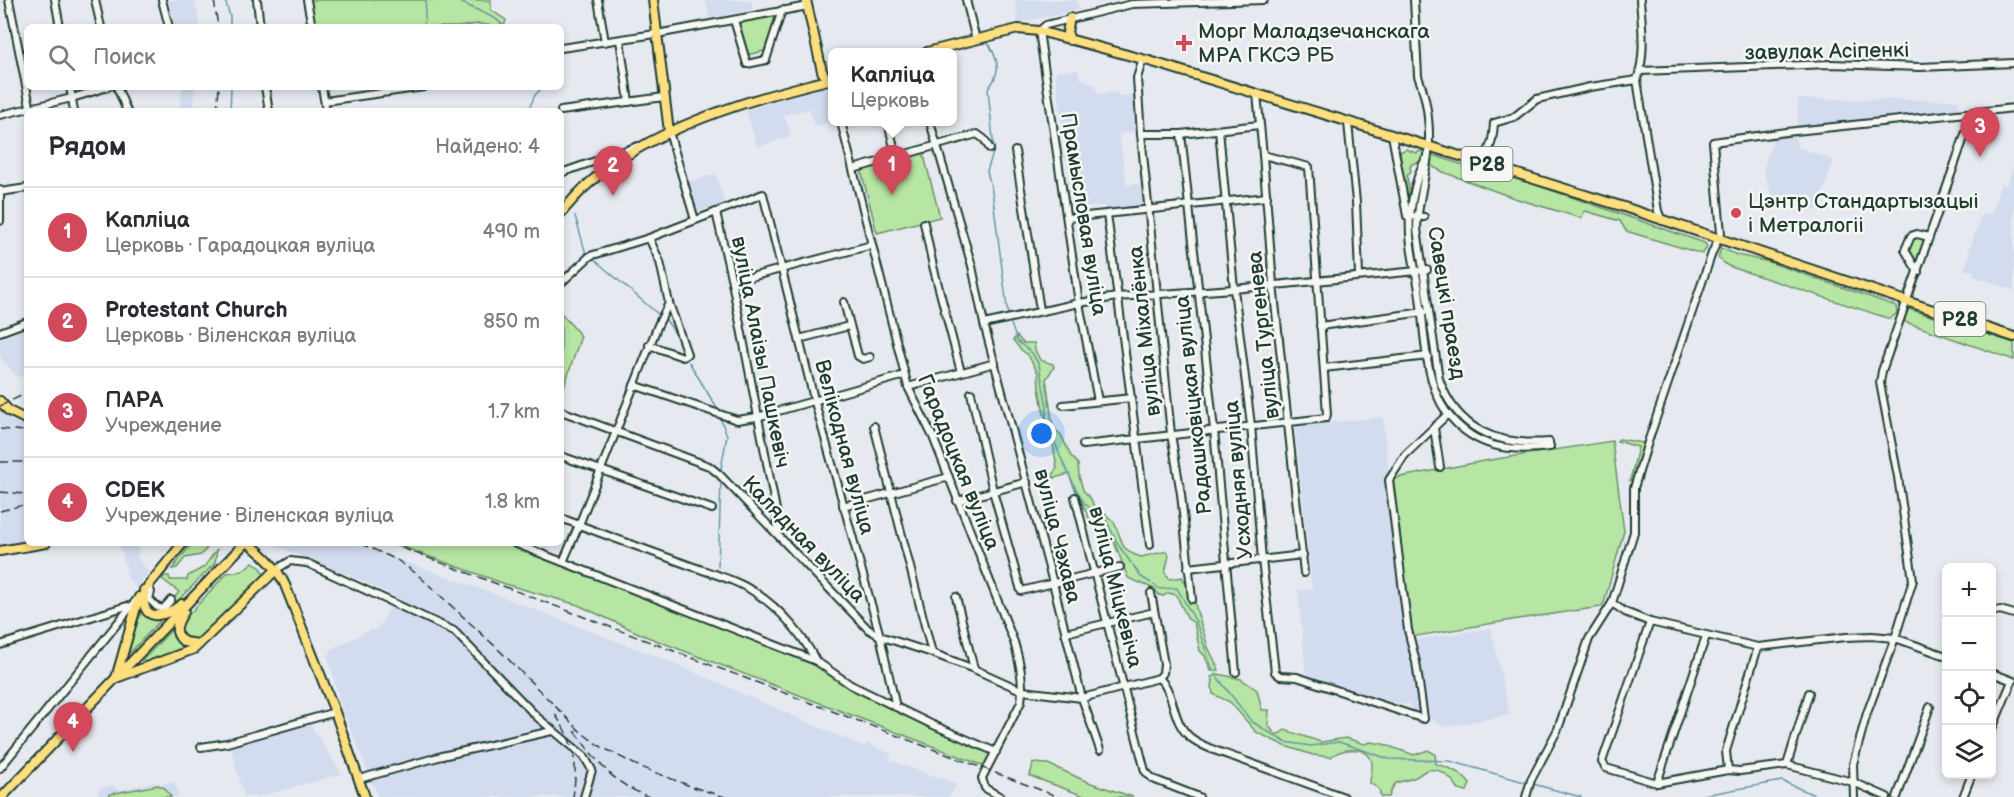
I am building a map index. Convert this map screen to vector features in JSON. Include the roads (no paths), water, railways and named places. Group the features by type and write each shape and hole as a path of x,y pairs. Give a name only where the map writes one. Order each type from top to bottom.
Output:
{"main road":[{"path":"653,0 669,132"},
{"path":"807,3 822,71 828,78"},
{"path":"1070,18 1067,32 1070,40"},
{"name":"Р28","path":"943,48 1018,29 1039,31 1143,59 1482,162 2014,337"},
{"path":"564,210 586,186 650,141 749,103 828,82"},
{"path":"0,401 9,411 24,418"},
{"path":"0,551 29,546"},
{"path":"115,679 144,591 181,546"},
{"path":"2,797 244,546"},
{"path":"250,546 277,569 285,585 335,712 365,797"},
{"path":"115,679 194,649 277,569"},
{"path":"144,591 144,602 148,611 162,616 171,612 202,588"},
{"path":"201,644 184,642 177,636 176,629 184,612 202,588"}],"street":[{"path":"9,0 24,79"},
{"path":"55,0 59,24"},
{"path":"95,0 100,24"},
{"path":"162,0 168,24"},
{"path":"257,0 260,24"},
{"path":"307,0 311,24"},
{"path":"598,0 605,42"},
{"path":"966,0 976,40"},
{"path":"1039,31 1046,25 1132,3 1264,0"},
{"path":"1414,0 1418,76 1423,87 1430,133 1428,146"},
{"path":"1640,0 1643,42 1637,80 1658,211 1663,221"},
{"path":"564,48 734,20 807,3"},
{"path":"734,20 747,64 766,60 782,10"},
{"name":"Прамысловая вуліца","path":"1039,31 1079,303 1098,401"},
{"path":"620,40 629,102"},
{"name":"вуліца Міхалёнка","path":"1143,59 1137,78 1141,134 1171,434 1181,494 1192,599"},
{"name":"завулак Асіпенкі","path":"1640,71 1831,64 1920,67 2014,63"},
{"path":"1482,162 1493,142 1494,123 1514,117 1537,99 1590,87 1637,80"},
{"path":"26,90 30,108"},
{"path":"71,90 74,108"},
{"path":"37,108 98,90"},
{"path":"118,90 126,108"},
{"path":"266,90 268,108"},
{"path":"323,90 326,108"},
{"path":"325,101 402,90"},
{"name":"вуліца Тургенева","path":"1257,94 1273,284 1304,573"},
{"path":"564,111 664,97"},
{"path":"1526,796 1531,780 1558,729 1589,639 1612,603 1634,532 1634,488 1716,239 1721,233 1713,142 2014,108"},
{"path":"0,115 24,111"},
{"path":"1854,797 1852,764 1867,713 1895,638 1913,580 1880,383 1882,371 1972,112"},
{"path":"1348,123 1356,202 1359,275"},
{"path":"1141,134 1181,134 1259,125"},
{"name":"Гарадоцкая вуліца","path":"842,126 908,387 949,477 1014,642 1021,666 1023,691 1018,711 982,781 985,788 1001,797"},
{"path":"889,126 896,156"},
{"name":"вуліца Чэхава","path":"931,126 972,266 984,324 1082,698 1100,750"},
{"name":"Усходняя вуліца","path":"1219,130 1275,672 1424,718 1416,662 1408,630 1389,480 1406,455 1434,428"},
{"path":"669,132 695,220"},
{"path":"853,169 977,134 990,148"},
{"name":"Радашковіцкая вуліца","path":"1181,134 1214,430 1236,672"},
{"name":"Савецкі праезд","path":"1392,135 1415,216"},
{"path":"564,172 650,141"},
{"name":"Савецкі праезд","path":"1426,312 1439,379 1445,396 1453,408 1464,419 1494,438 1509,442 1549,442 1550,447 1518,450 1502,448 1469,434 1448,414 1438,398 1428,356 1422,271 1410,231 1415,216 1419,171 1426,157 1428,146"},
{"path":"1015,151 1040,310"},
{"path":"1083,445 1289,422 1326,417 1328,414 1309,167 1263,155"},
{"path":"601,157 605,159 608,169"},
{"path":"0,221 0,191 24,188"},
{"name":"Велікодная вуліца","path":"716,212 763,194 814,399 880,636 896,707"},
{"path":"1066,218 1267,197"},
{"path":"564,280 590,256 649,238 716,212"},
{"name":"вуліца Алаізы Пашкевіч","path":"716,212 732,282 777,515 778,534"},
{"path":"1107,214 1150,545"},
{"path":"924,223 933,266 962,372"},
{"path":"1918,272 1905,250 1911,236 1917,234 1929,237"},
{"path":"649,238 660,262 669,303 687,354 683,357 650,345"},
{"path":"732,282 872,245"},
{"path":"984,324 1040,310 1118,297 1234,289 1359,275 1422,271"},
{"path":"844,302 858,356 863,359 870,357"},
{"path":"563,562 669,303"},
{"path":"1320,326 1426,312"},
{"path":"0,332 24,323"},
{"path":"799,339 849,326"},
{"path":"1324,368 1428,356"},
{"path":"908,387 995,363"},
{"path":"634,385 737,420 757,417 905,375"},
{"path":"971,393 993,491 1021,591 1120,567"},
{"path":"1063,405 1131,398"},
{"name":"Калядная вуліца","path":"564,412 709,466 778,534 868,629 880,636 974,669 1023,691 1082,698"},
{"path":"1440,467 1434,428 1448,414"},
{"path":"874,426 932,653"},
{"path":"564,457 712,509"},
{"path":"843,506 949,477"},
{"path":"957,501 1027,482"},
{"name":"вуліца Міцкевіча","path":"1075,497 1144,771 1153,779 1199,797"},
{"path":"564,519 753,591 770,603 791,626 810,649 816,661"},
{"path":"522,546 816,661 851,685 996,752"},
{"path":"1188,568 1303,555"},
{"path":"277,569 290,561 308,563 454,631 552,730 584,756 592,770 584,797"},
{"path":"0,768 144,591 151,592 149,599 159,608 163,609 171,600"},
{"path":"1082,698 1159,678 1163,673 1164,664 1151,593"},
{"path":"956,597 974,669"},
{"path":"1612,603 1625,612 1650,622 1758,647 1846,637 1895,638 1942,654"},
{"path":"0,645 128,606"},
{"path":"1996,611 2014,614"},
{"path":"1065,633 1154,612"},
{"path":"1650,622 1602,762 1606,768 1657,783 1728,770 1740,771 1787,765 1853,782 1887,797"},
{"path":"1657,783 1706,636"},
{"path":"1728,770 1726,751 1758,647"},
{"path":"1994,725 2013,681 1996,675"},
{"path":"1159,678 1169,691 1172,706 1181,727 1191,738 1213,749 1344,797"},
{"path":"1787,765 1809,693"},
{"path":"1897,797 1930,707"},
{"path":"201,747 227,743 335,712"},
{"path":"359,779 449,754 552,730"},
{"path":"1963,797 1970,779"}],"waterway":[{"path":"225,0 230,24"},
{"path":"424,24 426,0"},
{"path":"456,0 496,19 502,24"},
{"path":"971,0 971,9"},
{"path":"974,19 980,34"},
{"path":"982,42 989,44 997,61 997,72 988,89 994,150 987,171 992,191 1008,315"},
{"path":"230,108 231,90"},
{"path":"529,108 540,90"},
{"path":"575,216 586,254"},
{"path":"596,261 659,315"},
{"path":"666,320 679,339"},
{"path":"1011,324 1017,341 1032,353 1039,365 1047,407 1046,417 1060,456 1076,489 1085,504 1106,520 1119,546 1131,563"},
{"path":"689,362 718,410"},
{"path":"720,418 727,435 721,469"},
{"path":"718,567 721,481"},
{"path":"1133,565 1140,576 1151,583"},
{"path":"1154,585 1160,589 1177,588 1196,622 1213,671"},
{"path":"1215,674 1251,721 1285,742 1311,746 1339,742 1389,759 1450,761 1528,783"},
{"path":"1693,797 1782,781 1819,797"},
{"path":"1533,784 1581,797"}],"railway":[{"path":"214,0 218,24"},
{"path":"217,108 219,90"},
{"path":"0,406 24,394"},
{"path":"0,429 24,431"},
{"path":"0,462 24,462"},
{"path":"0,492 24,494"},
{"path":"0,511 24,505"},
{"path":"367,546 397,560 417,574 497,648 581,732 598,745 636,765 725,797"},
{"path":"397,546 1059,797"},
{"path":"555,714 571,744 575,763 573,797"},
{"path":"575,731 606,770 625,785 649,797"}],"place":[{"name":"Морг Маладзечанскага МРА ГКСЭ РБ","path":"1184,43"},
{"name":"ПАРА","path":"1980,157"},
{"name":"Капліца","path":"892,195"},
{"name":"Protestant Church","path":"613,196"},
{"name":"Цэнтр Стандартызацыі і Метралогіі","path":"1736,213"},
{"name":"CDEK","path":"73,752"}]}
